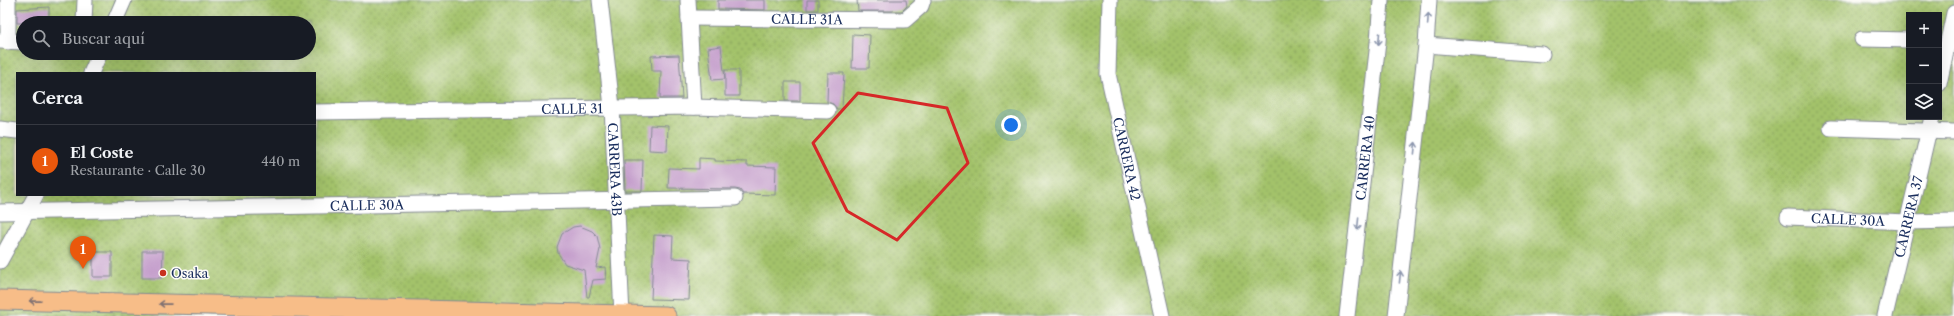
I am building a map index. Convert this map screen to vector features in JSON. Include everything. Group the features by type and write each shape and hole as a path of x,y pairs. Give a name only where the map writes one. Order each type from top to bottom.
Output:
{"main road":[{"path":"0,300 666,316"}],"street":[{"path":"8,0 10,42"},
{"path":"84,16 85,0"},
{"path":"117,16 124,0"},
{"name":"CARRERA 43B","path":"600,0 612,107 622,315"},
{"path":"688,0 694,107"},
{"name":"CARRERA 42","path":"1110,0 1108,74 1162,316"},
{"name":"CARRERA 40","path":"1347,316 1382,0"},
{"path":"1396,316 1426,45 1429,0"},
{"name":"CALLE 31A","path":"689,18 905,20 922,3"},
{"path":"1942,68 1954,13"},
{"path":"1862,39 1906,40"},
{"path":"1426,45 1542,54"},
{"path":"91,72 97,60"},
{"name":"CALLE 31","path":"316,112 612,107 694,107 828,111"},
{"path":"1831,128 1931,124 1954,132"},
{"name":"CARRERA 37","path":"1885,316 1931,124"},
{"path":"0,130 16,131"},
{"path":"0,261 28,213 36,196"},
{"name":"CALLE 30A","path":"0,212 28,213 616,199 735,198"},
{"name":"CALLE 30A","path":"1788,217 1908,222"},
{"path":"1908,222 1954,221"}],"highlighted area":[{"path":"858,93 947,108 968,163 897,240 847,211 813,143"}],"green space":[{"path":"0,0 1954,0 1954,316 0,316"}],"building":[{"path":"718,0 765,0 765,10 718,9"},
{"path":"807,0 818,0 818,10 807,10"},
{"path":"857,0 906,0 907,6 902,11 858,11"},
{"path":"49,7 49,16 17,16 17,9"},
{"path":"853,34 870,35 869,68 852,68"},
{"path":"721,46 725,79 712,80 708,48"},
{"path":"679,55 682,98 660,98 661,71 652,71 651,56"},
{"path":"725,70 739,70 739,96 725,96"},
{"path":"828,73 844,73 842,109 837,109 833,104 827,102"},
{"path":"785,82 800,82 800,101 785,101"},
{"path":"650,125 668,126 667,151 649,150"},
{"path":"699,158 715,159 715,161 747,162 747,166 776,167 775,195 743,194 740,190 735,189 668,188 669,168 699,169"},
{"path":"624,160 643,160 642,191 625,191"},
{"path":"580,226 592,231 597,236 600,249 596,268 605,267 606,279 593,280 589,297 587,297 584,270 565,264 558,253 557,247 562,234 573,227"},
{"path":"654,235 673,236 672,258 691,259 689,300 651,299"},
{"path":"142,251 163,251 162,278 142,278"},
{"path":"93,252 112,252 112,277 93,277"}],"place":[{"name":"El Coste","path":"83,269"},
{"name":"Osaka","path":"163,273"}]}
